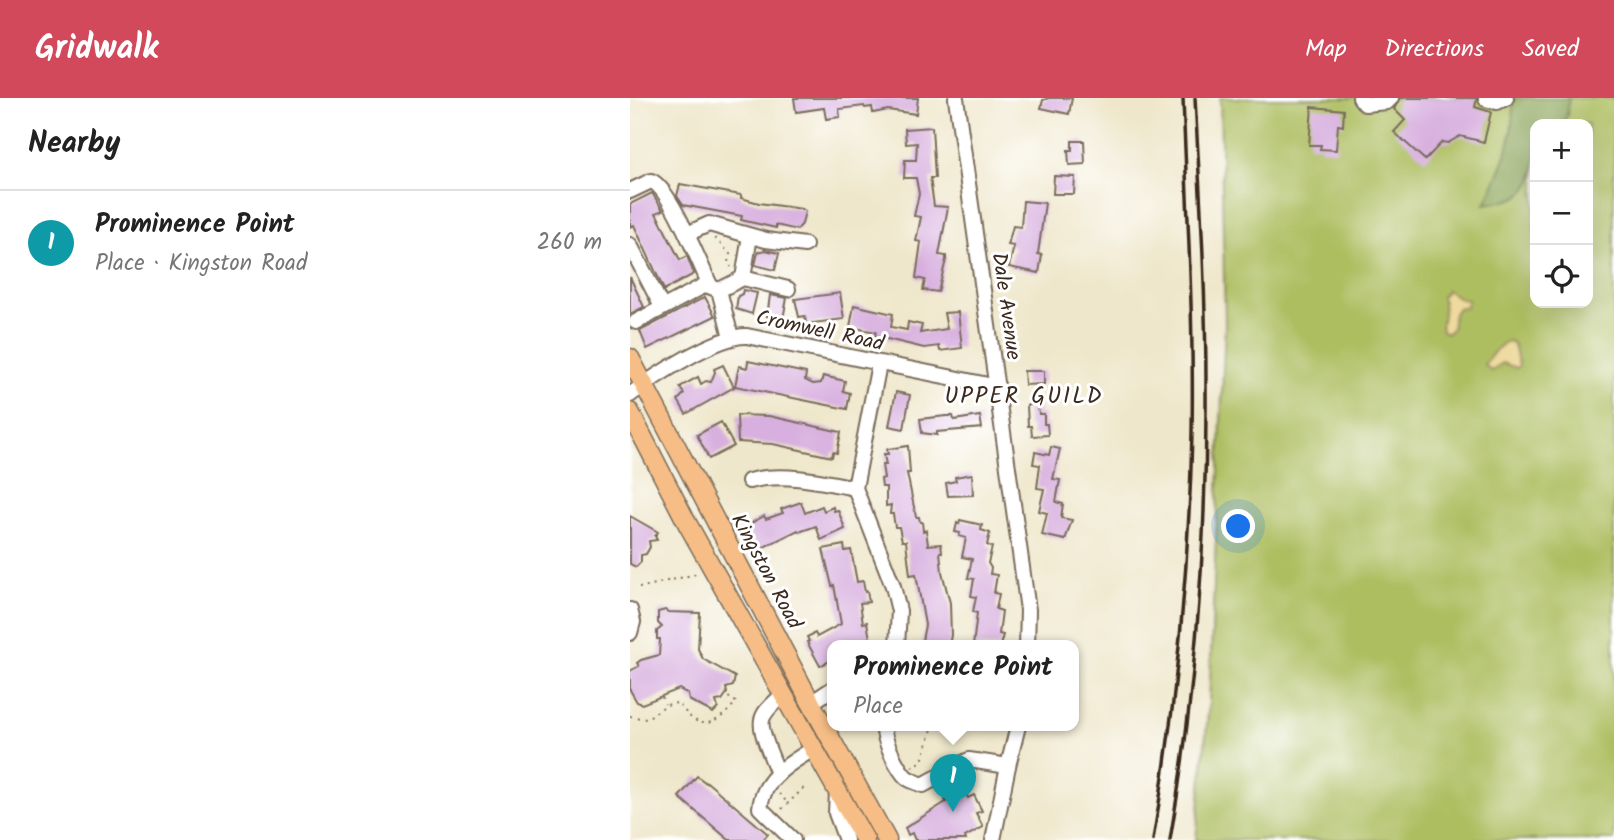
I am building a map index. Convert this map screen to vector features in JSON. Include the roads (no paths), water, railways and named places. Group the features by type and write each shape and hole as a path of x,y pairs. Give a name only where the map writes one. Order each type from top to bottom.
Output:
{"main road":[{"name":"Kingston Road","path":"630,358 635,387 887,840"},
{"path":"630,412 687,523 864,840"}],"street":[{"name":"Dale Avenue","path":"956,98 1028,610 1027,640"},
{"path":"1360,98 1365,104 1387,102 1391,98"},
{"path":"1486,99 1497,103 1506,98"},
{"path":"630,191 647,182 656,182 714,287 731,337"},
{"path":"687,234 709,224 773,242 805,245"},
{"path":"741,279 750,236"},
{"path":"630,245 662,307"},
{"path":"636,322 662,307 741,279 788,289"},
{"name":"Cromwell Road","path":"635,387 731,337 747,336 998,387"},
{"path":"878,364 855,488 893,586 899,611 897,640"},
{"path":"749,481 784,477 855,488"},
{"path":"630,610 633,622 630,633"},
{"path":"811,703 827,692"},
{"path":"778,774 762,729 762,721 766,712 783,694"},
{"path":"883,731 888,747 906,777 923,785 968,760 1008,766"},
{"path":"993,840 1017,731"},
{"path":"793,840 760,808 761,795 787,765 813,749"},
{"path":"837,791 836,813 846,840"}],"railway":[{"path":"1153,840 1180,637 1188,535 1192,349 1183,98"},
{"path":"1170,840 1193,670 1202,556 1206,442 1205,313 1195,98"}],"place":[{"name":"Prominence Point","path":"953,812"}],"district":[{"name":"UPPER GUILD","path":"1024,395"}]}
